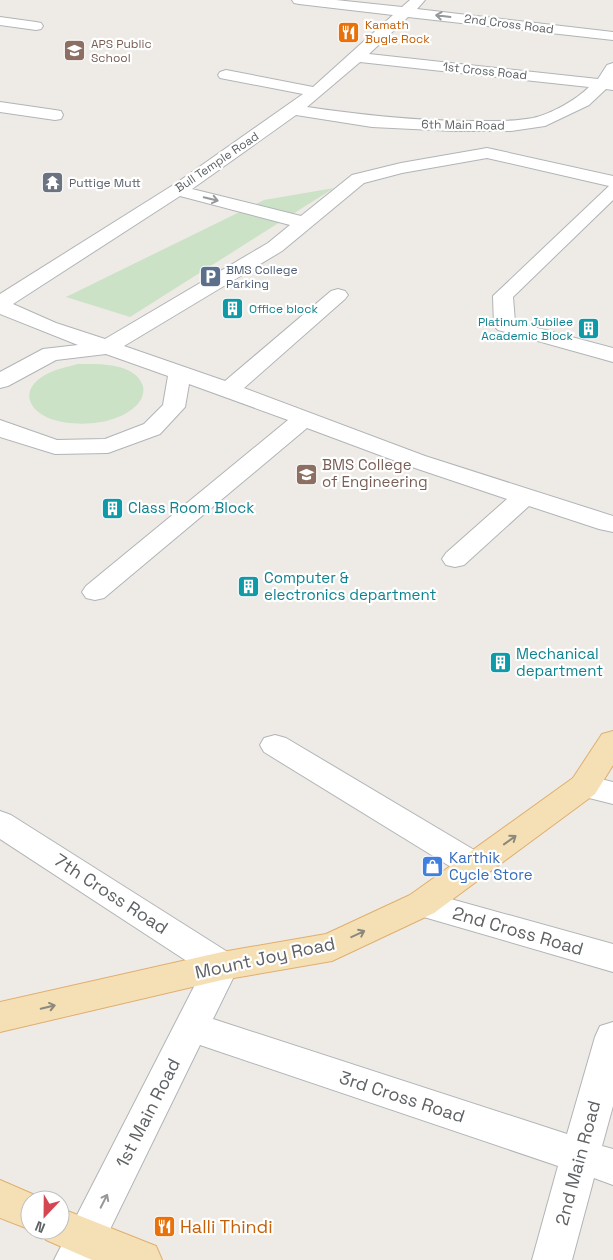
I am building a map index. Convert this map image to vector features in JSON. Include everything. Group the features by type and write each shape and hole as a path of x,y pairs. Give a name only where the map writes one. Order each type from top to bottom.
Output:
{"main road":[{"name":"Mount Joy Road","path":"0,1017 7,1017 222,966 332,947 422,904 475,866 598,789 613,741"},
{"path":"0,1198 20,1207"},
{"path":"73,1242 142,1260"}],"street":[{"name":"2nd Cross Road","path":"299,0 411,6 613,36"},
{"name":"Bull Temple Road","path":"0,304 176,190 294,110 357,57 411,6"},
{"path":"0,21 36,26"},
{"name":"1st Cross Road","path":"357,57 607,84"},
{"path":"244,64 330,80"},
{"name":"6th Main Road","path":"294,110 372,122 454,126 511,126 538,122 583,102 607,84 613,68"},
{"path":"226,75 316,92"},
{"path":"0,107 55,116"},
{"path":"0,381 51,354 106,348 275,247 358,179 401,168 487,153 613,182"},
{"path":"176,190 305,223"},
{"path":"613,190 503,296 505,326 613,355"},
{"path":"228,390 338,294"},
{"path":"0,304 49,327 180,372 417,461 524,497 613,524"},
{"path":"0,426 6,431 55,447 108,446 152,429 174,407 180,372"},
{"path":"95,592 305,418"},
{"path":"455,559 524,497"},
{"path":"276,745 475,866"},
{"name":"7th Cross Road","path":"0,823 222,966"},
{"name":"2nd Cross Road","path":"422,904 613,958"},
{"name":"1st Main Road","path":"73,1242 192,1027 222,966"},
{"name":"3rd Cross Road","path":"192,1027 597,1162"},
{"name":"2nd Main Road","path":"552,1260 597,1162 613,1037"}],"green space":[{"path":"334,188 130,317 66,297 264,200"},
{"path":"78,364 115,366 132,372 139,378 143,386 141,399 123,415 111,420 86,424 51,419 36,410 32,405 30,393 37,381 53,371"}],"place":[{"name":"Kamath Bugle Rock","path":"349,32"},
{"name":"APS Public School","path":"75,51"},
{"name":"Puttige Mutt","path":"53,183"},
{"name":"BMS College Parking","path":"210,277"},
{"name":"Office block","path":"233,309"},
{"name":"Platinum Jubilee Academic Block","path":"589,329"},
{"name":"BMS College of Engineering","path":"306,474"},
{"name":"Class Room Block","path":"112,508"},
{"name":"Computer & electronics department","path":"248,587"},
{"name":"Mechanical department","path":"500,663"},
{"name":"Karthik Cycle Store","path":"433,867"},
{"name":"Halli Thindi","path":"164,1227"}]}
